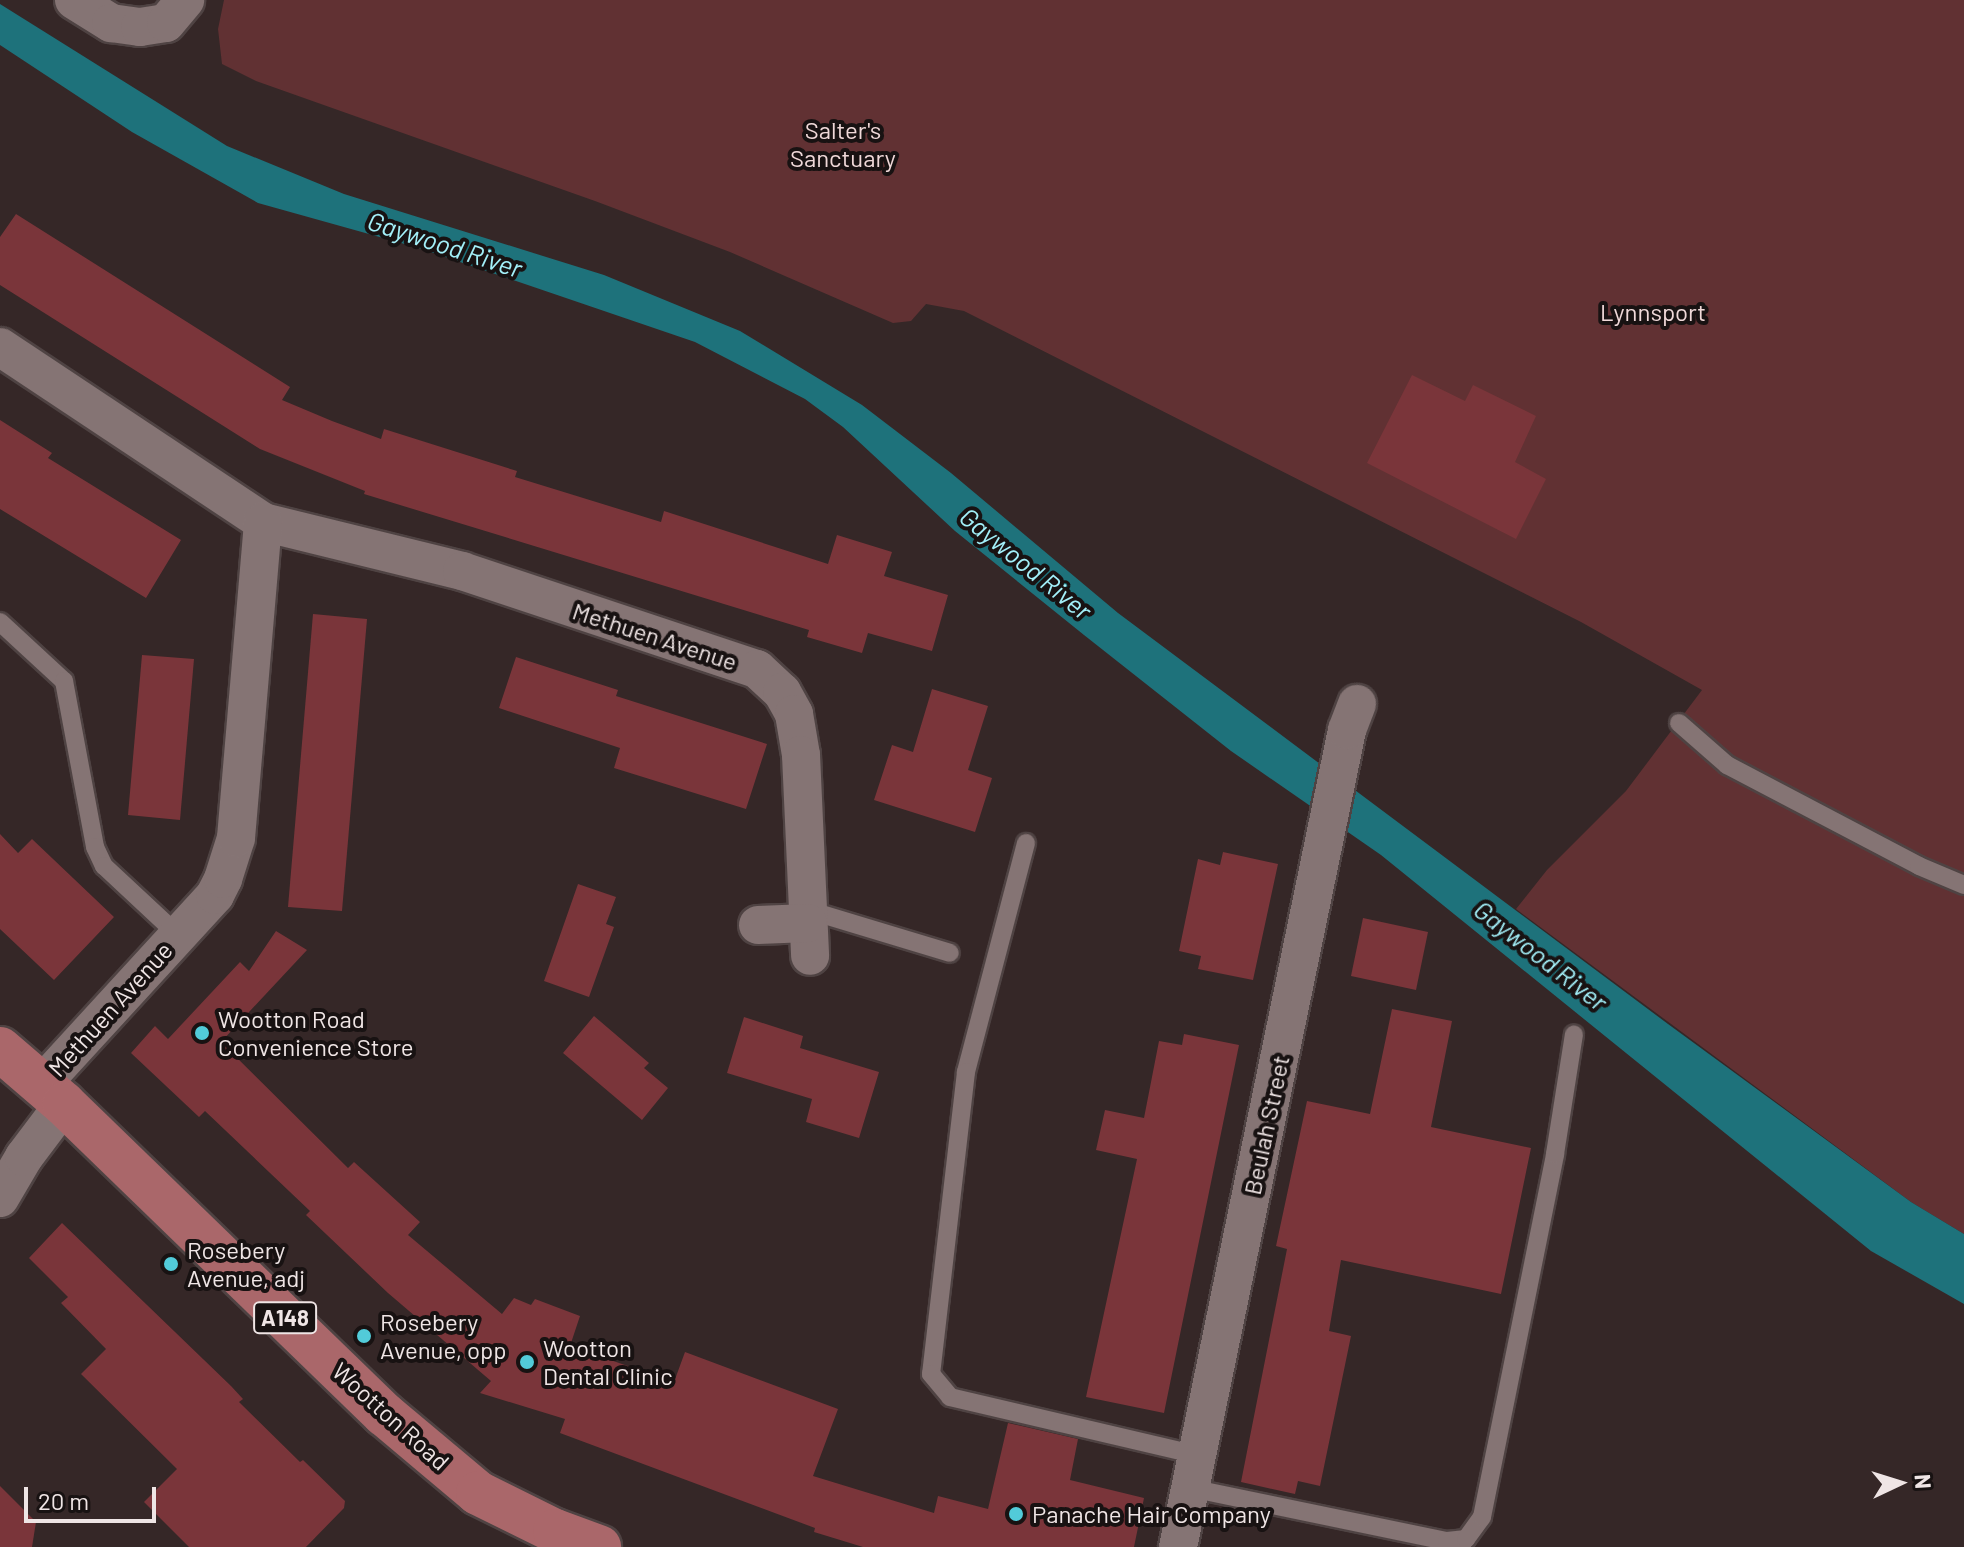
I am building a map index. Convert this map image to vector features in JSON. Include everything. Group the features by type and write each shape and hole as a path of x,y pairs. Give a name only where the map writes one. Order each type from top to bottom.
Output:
{"main road":[{"name":"Wootton Road","path":"0,1049 53,1094 384,1414 478,1493 555,1531 599,1547"}],"street":[{"path":"74,0 111,23 140,27 175,12"},
{"name":"Methuen Avenue","path":"0,347 263,522 462,571 757,669 782,692 794,714 801,755 809,930"},
{"name":"Methuen Avenue","path":"0,1198 24,1157 53,1094 178,935 215,895 236,838 263,522"},
{"name":"Beulah Street","path":"1178,1547 1352,717"},
{"path":"758,925 809,930"}],"lane":[{"path":"0,622 64,681 95,847 104,866 178,935"},
{"path":"1679,723 1727,765 1919,866 1964,885"},
{"path":"1026,843 966,1072 931,1374 950,1397 1194,1471 1447,1541 1466,1539 1482,1517 1555,1154 1574,1034"},
{"path":"809,930 950,953"}],"green space":[{"name":"Lynnsport","path":"224,0 1964,0 1964,1234 1911,1202 1516,909 1547,870 1626,791 1702,690 1581,622 964,311 926,304 911,321 893,323 730,252 256,81 222,64 218,29"}],"water":[{"name":"Gaywood River","path":"0,4 227,146 344,194 604,275 740,331 862,405 951,473 1118,613 1668,1024 1911,1202 1964,1234 1964,1304 1871,1251 1381,855 1231,751 1084,635 955,531 843,427 805,399 695,342 419,248 258,203 132,132 0,45"}],"building":[{"path":"16,214 290,387 282,400 332,421 381,439 384,429 517,471 515,477 661,522 664,511 828,564 837,535 892,552 884,576 948,595 932,651 868,633 862,653 807,637 809,630 364,494 365,491 260,449 0,285 0,237"},
{"path":"1412,375 1465,401 1473,385 1536,416 1515,462 1546,479 1516,539 1367,463"},
{"path":"0,420 52,453 48,458 181,540 146,598 0,509"},
{"path":"313,614 367,619 342,911 288,907"},
{"path":"142,655 194,659 180,820 128,815"},
{"path":"516,657 618,690 616,696 767,744 746,809 614,768 620,748 499,708"},
{"path":"932,689 988,706 968,770 992,778 975,832 874,800 892,745 913,752"},
{"path":"0,834 18,853 32,839 114,917 54,980 0,929"},
{"path":"1223,852 1278,864 1253,980 1198,969 1201,956 1179,951 1198,859 1220,865"},
{"path":"578,884 616,897 606,924 614,927 589,997 544,981"},
{"path":"1363,918 1428,932 1416,990 1351,976"},
{"path":"276,931 307,950 221,1042 348,1168 354,1162 420,1222 408,1235 502,1314 514,1298 531,1305 535,1299 580,1316 570,1346 674,1382 685,1352 838,1409 813,1476 934,1513 938,1496 988,1509 1008,1423 1078,1439 1070,1480 1144,1498 1134,1547 863,1547 814,1532 815,1528 560,1433 565,1419 480,1393 491,1381 388,1293 306,1215 310,1211 205,1111 199,1117 131,1053 155,1026 168,1039 240,962 249,971"},
{"path":"1392,1009 1452,1021 1431,1127 1531,1148 1501,1294 1341,1260 1329,1331 1351,1336 1320,1486 1298,1481 1295,1494 1241,1482 1287,1249 1276,1246 1307,1101 1370,1114"},
{"path":"594,1016 649,1063 644,1068 668,1088 642,1120 563,1053"},
{"path":"744,1017 803,1036 800,1048 879,1072 859,1138 806,1122 812,1099 727,1073"},
{"path":"1184,1034 1239,1045 1164,1413 1086,1397 1137,1159 1096,1150 1105,1110 1144,1118 1159,1041 1182,1045"},
{"path":"62,1223 231,1386 243,1399 239,1402 300,1462 303,1460 345,1501 344,1508 306,1547 189,1547 144,1502 177,1469 81,1374 106,1349 61,1303 68,1297 29,1258"},
{"path":"0,1486 36,1522 32,1547 0,1547"}],"place":[{"name":"Wootton Road Convenience Store","path":"202,1033"},
{"name":"Rosebery Avenue, adj","path":"171,1264"},
{"name":"Rosebery Avenue, opp","path":"364,1336"},
{"name":"Wootton Dental Clinic","path":"527,1362"},
{"name":"Panache Hair Company","path":"1016,1514"}],"park label":[{"name":"Salter's Sanctuary","path":"843,144"}]}
